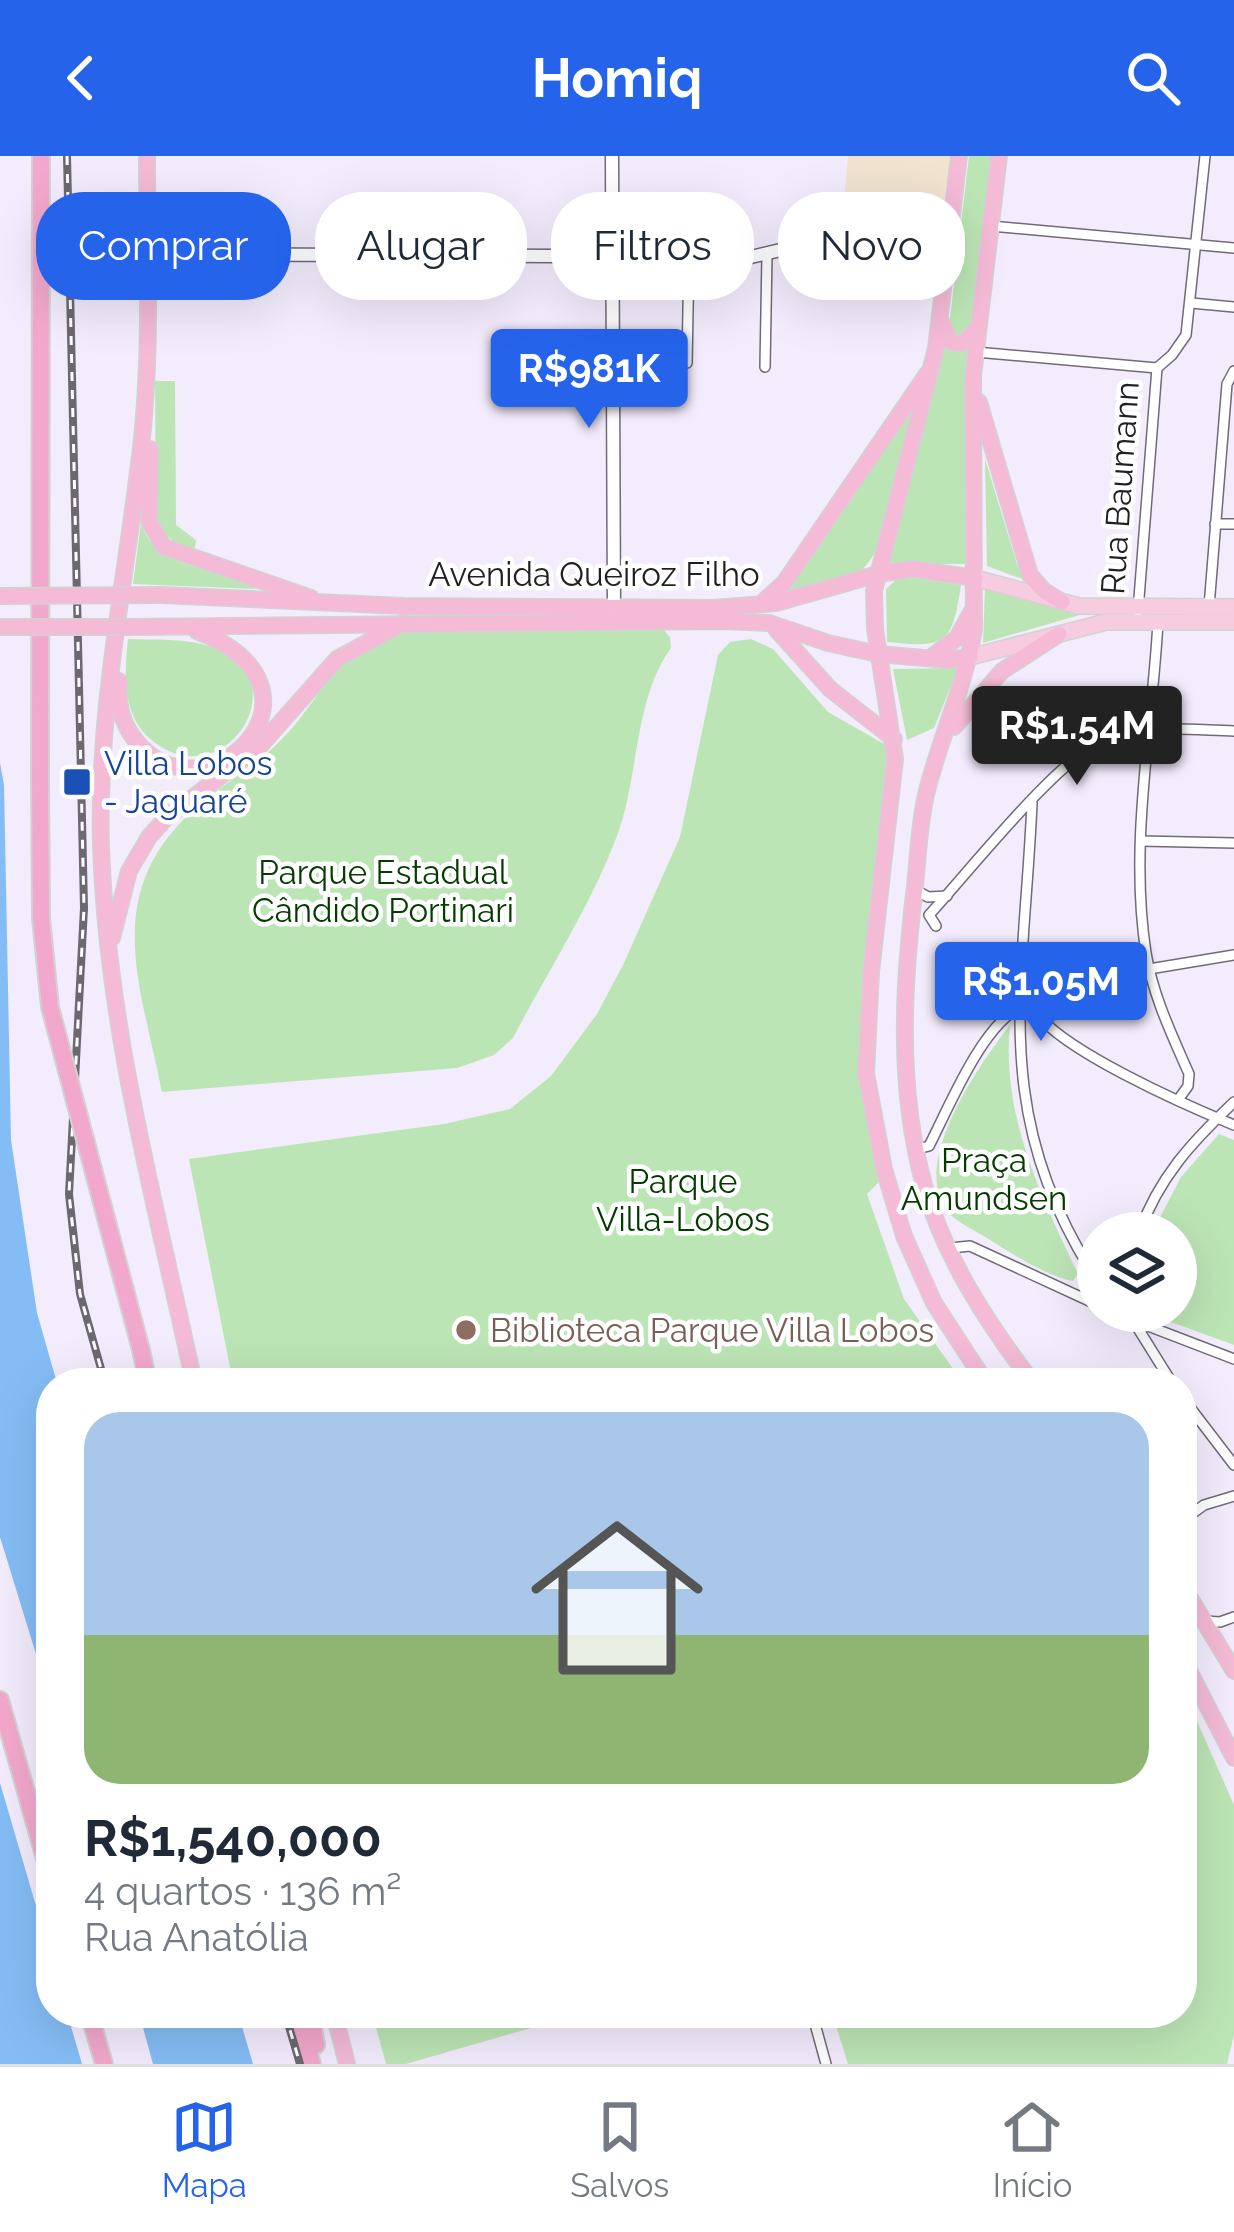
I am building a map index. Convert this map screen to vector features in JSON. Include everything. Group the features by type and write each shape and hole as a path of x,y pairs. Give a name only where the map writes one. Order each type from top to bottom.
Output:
{"highway":[{"path":"41,156 40,918 50,1007 145,1368"},
{"path":"147,156 147,192"},
{"path":"955,192 960,156"},
{"path":"999,156 973,376 975,578 970,657 925,800 904,1010 906,1065 924,1185 964,1280 1014,1368"},
{"path":"145,300 144,418 101,781 109,948 129,1098 191,1368"},
{"path":"943,300 932,367 878,574 874,610 895,740 871,971 866,1073 888,1186 904,1236 934,1303 976,1368"},
{"path":"941,322 950,340 958,344 979,328"},
{"path":"759,605 784,584 932,367"},
{"path":"973,376 996,469 1030,574 1062,602"},
{"path":"144,418 150,433 149,521 164,547 319,602"},
{"name":"Avenida Queiroz Filho","path":"0,627 188,628 615,613 759,605 806,597 878,574 928,569 975,578"},
{"name":"Avenida Queiroz Filho","path":"0,596 162,595 615,613 769,623 828,644 878,654 970,657"},
{"path":"928,659 957,638 974,606"},
{"path":"109,948 129,871 166,818 260,747 337,659 406,622"},
{"path":"769,623 840,698 895,740"},
{"path":"115,644 120,662 118,701 131,736 162,762 204,767 228,758 251,738 262,716 261,686 251,663 239,652 188,628"},
{"path":"945,739 1002,671 1059,634"},
{"path":"871,971 886,981 905,974"},
{"path":"868,1006 884,998 896,1001 904,1010"},
{"path":"1197,1608 1234,1671"},
{"path":"1197,1686 1234,1758"},
{"path":"0,1700 36,1827"},
{"path":"93,2028 104,2064"},
{"path":"303,2028 316,2064"},
{"path":"312,2028 316,2064"},
{"path":"338,2028 347,2064"}],"main road":[{"name":"Avenida Queiroz Filho","path":"975,578 1158,622 1234,622"},
{"name":"Avenida Queiroz Filho","path":"970,657 1137,615 1234,607"}],"street":[{"path":"613,156 613,192"},
{"path":"904,476 928,395 941,322 960,156"},
{"name":"Rua Baumann","path":"1137,615 1156,368 1184,340 1204,156"},
{"path":"991,226 1234,248"},
{"path":"754,255 778,252"},
{"path":"291,254 551,255"},
{"path":"765,367 767,255"},
{"path":"613,300 615,613"},
{"path":"687,364 688,300"},
{"path":"1191,303 1234,307"},
{"path":"976,352 1156,368"},
{"path":"1209,607 1227,384 1234,371"},
{"path":"1215,524 1234,524"},
{"path":"1158,622 1140,901 1149,968 1189,1075 1178,1100"},
{"path":"936,926 929,915 1032,803 1092,746 1151,730 1234,731"},
{"path":"1032,803 1018,1008 1022,1090 1039,1166 1077,1241"},
{"path":"1141,841 1234,843"},
{"path":"914,889 928,897 947,896"},
{"path":"1234,955 1149,968 1034,999 1036,1015 1100,1060 1234,1125"},
{"path":"917,1149 929,1146 978,1057 1001,1022 1018,1008"},
{"path":"1148,1212 1165,1175 1234,1102"},
{"path":"950,1248 970,1246 1077,1295"},
{"path":"1140,1332 1163,1368"},
{"path":"1161,1332 1234,1359"},
{"path":"1197,1417 1234,1466"},
{"path":"1197,1510 1234,1496"},
{"path":"1205,1621 1234,1616"},
{"path":"816,2028 826,2064"}],"shaded area":[{"path":"848,156 950,156 945,192 845,192"}],"green space":[{"path":"969,156 993,156 976,303 967,335 955,337 949,327 952,300 965,300"},
{"path":"969,344 968,564 890,564 942,345"},
{"path":"155,381 175,381 176,525 196,540 194,554 179,549 156,522"},
{"path":"916,400 920,402 875,553 861,572 786,591"},
{"path":"985,459 1017,564 1025,580 987,566"},
{"path":"141,522 148,539 175,560 256,589 133,584"},
{"path":"896,580 961,585 954,620 943,638 934,642 887,642 886,589"},
{"path":"985,588 1083,614 983,643"},
{"name":"Parque Estadual Cândido Portinari","path":"416,629 663,629 670,637 671,648 650,690 618,833 569,937 513,1038 494,1055 457,1068 162,1092 144,1012 135,939 138,904 148,871 168,837 199,805 278,743 345,663 371,646"},
{"path":"128,639 202,644 238,662 251,683 252,705 243,727 227,744 206,755 181,755 154,742 131,709 126,682"},
{"name":"Parque Villa-Lobos","path":"751,639 773,649 828,712 886,745 891,763 861,1088 882,1179 867,1194 904,1299 952,1368 230,1368 189,1159 444,1124 510,1109 551,1076 597,1014 680,837 718,655 730,642"},
{"path":"958,668 934,728 907,740 893,669"},
{"name":"Praça Amundsen","path":"1010,1025 1009,1058 1018,1123 1038,1184 1077,1272 1073,1281 1030,1264 945,1208 937,1188 943,1139 982,1064"},
{"path":"1219,1134 1234,1140 1234,1345 1197,1331 1197,1212 1163,1212 1181,1177"},
{"path":"1197,1721 1234,1805 1234,2035 1227,2064 848,2064 837,2028 1197,2028"},
{"path":"376,2028 531,2028 406,2064 386,2064"}],"water":[{"path":"0,763 11,1140 37,1313 53,1368 36,1368 36,1654 0,1537"},
{"path":"0,1783 36,1906 36,2028 71,2028 82,2064 0,2064"},
{"path":"143,2028 242,2028 253,2064 153,2064"}],"railway":[{"path":"67,156 84,908 69,1194 80,1294 101,1368"},
{"path":"289,2028 300,2064"}],"place":[{"name":"Villa Lobos - Jaguaré","path":"77,782"},
{"name":"Biblioteca Parque Villa Lobos","path":"466,1330"}]}
